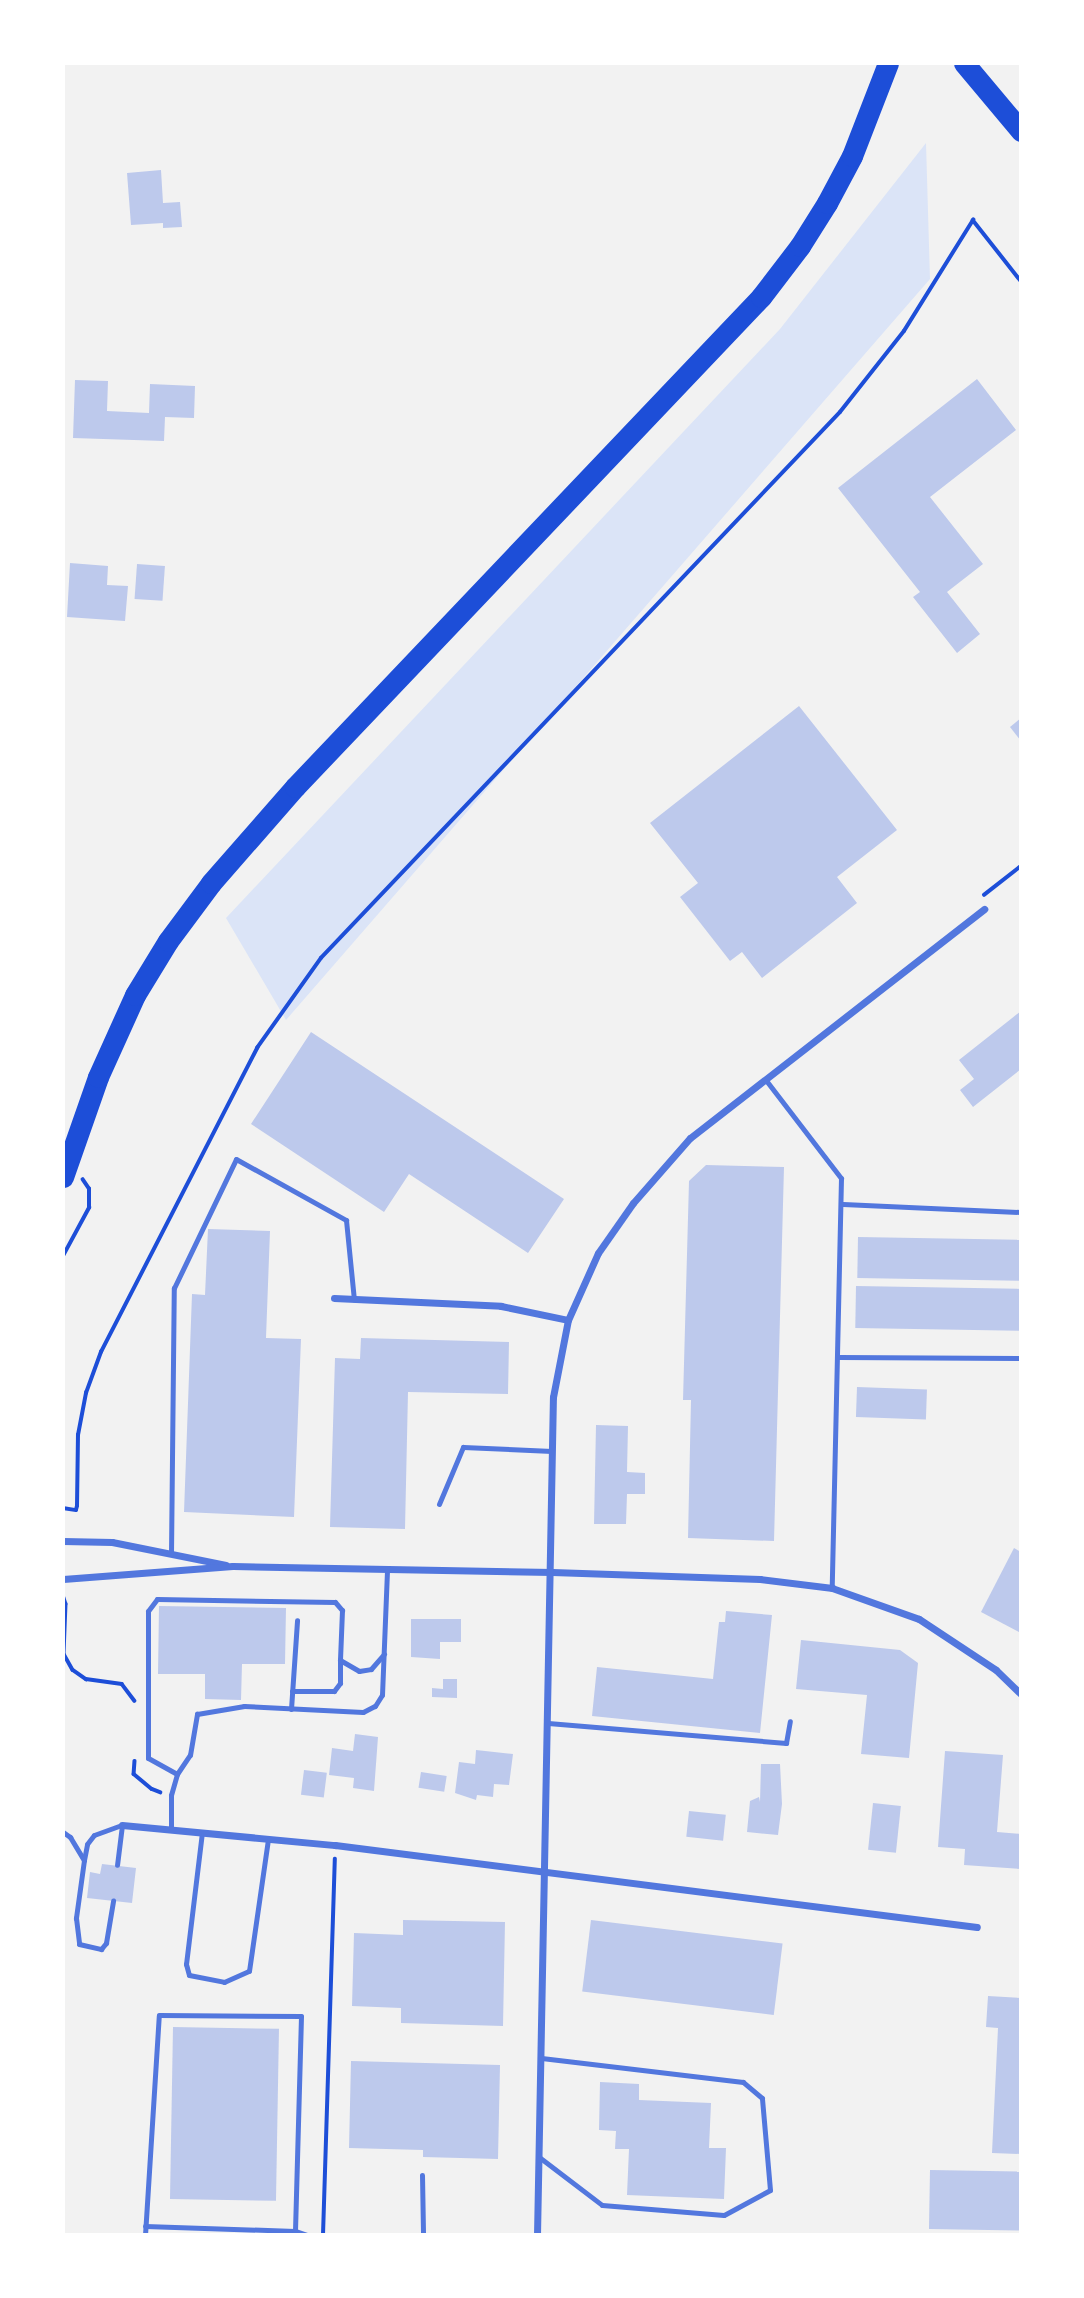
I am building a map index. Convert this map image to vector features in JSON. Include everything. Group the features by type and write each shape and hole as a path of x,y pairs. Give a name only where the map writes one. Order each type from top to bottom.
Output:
{"highway":[{"path":"64,1173 98,1077 135,995 168,941 204,892 295,787 761,297 800,246 827,203 867,120 888,63"},
{"path":"964,63 1021,131"}],"street":[{"path":"537,2235 552,1572 553,1397 568,1320 598,1253 633,1203 690,1138 984,909"},
{"path":"334,1298 501,1306 568,1320"},
{"path":"63,1541 112,1542 233,1566"},
{"path":"63,1579 233,1566 760,1579 832,1587 919,1619 996,1670 1021,1694"},
{"path":"122,1825 335,1845 977,1927"}],"lane":[{"path":"765,1079 841,1178 832,1587"},
{"path":"171,1554 174,1288 236,1159 346,1220 354,1300"},
{"path":"842,1204 1021,1212"},
{"path":"839,1356 1021,1358"},
{"path":"439,1504 463,1447 552,1451"},
{"path":"171,1828 171,1795 177,1774 190,1755 197,1714 244,1706 363,1712 375,1706 382,1695 387,1569"},
{"path":"177,1774 148,1758 148,1611 158,1599 335,1602 342,1610 340,1684 334,1691 292,1691"},
{"path":"291,1709 297,1620"},
{"path":"340,1660 359,1671 371,1669 384,1654"},
{"path":"548,1723 786,1743 790,1721"},
{"path":"113,1901 106,1943 101,1949 79,1944 76,1917 87,1844 94,1835 122,1825 117,1866"},
{"path":"63,1832 70,1838 83,1860"},
{"path":"202,1832 186,1964 189,1975 224,1982 249,1971 268,1839"},
{"path":"145,2235 159,2015 301,2016 295,2233"},
{"path":"538,2157 602,2205 724,2215 770,2190 762,2098 743,2082 541,2058"},
{"path":"422,2175 423,2235"},
{"path":"145,2226 307,2235"}],"path":[{"path":"63,1508 76,1510 78,1435 86,1393 102,1352 257,1048 321,958 840,412 904,331 973,220 1021,281"},
{"path":"984,909 977,900 1021,866"},
{"path":"63,1256 91,1199 83,1180 64,1173"},
{"path":"63,1595 66,1604 64,1654 72,1670 86,1679 122,1684 136,1703"},
{"path":"135,1750 134,1774 152,1789 171,1795"},
{"path":"323,2235 335,1845"}],"shaded area":[{"path":"926,143 930,279 286,1020 226,918 780,329"}],"building":[{"path":"161,170 163,203 180,202 182,227 163,228 163,223 131,225 127,173"},
{"path":"977,379 1016,430 930,497 983,564 947,592 980,634 957,653 913,597 920,592 838,488"},
{"path":"75,380 108,381 107,411 149,413 150,384 195,386 194,418 165,417 164,441 73,438"},
{"path":"70,563 108,566 107,585 128,586 125,621 67,617"},
{"path":"137,564 165,566 162,601 135,599"},
{"path":"799,706 897,830 837,877 857,903 762,978 742,952 730,961 680,897 698,883 650,823"},
{"path":"1021,718 1021,741 1010,727"},
{"path":"1021,1011 1021,1069 973,1107 960,1090 974,1079 959,1060"},
{"path":"311,1032 564,1199 528,1253 409,1174 384,1212 251,1124"},
{"path":"706,1165 784,1167 774,1541 688,1538 691,1400 683,1400 689,1181"},
{"path":"208,1229 270,1231 266,1338 301,1339 294,1517 184,1512 192,1294 205,1295"},
{"path":"858,1237 1021,1240 1020,1281 857,1278"},
{"path":"856,1286 1021,1289 1020,1331 855,1328"},
{"path":"361,1338 509,1342 508,1394 408,1392 405,1529 330,1527 335,1358 360,1359"},
{"path":"857,1387 927,1389 926,1419 856,1417"},
{"path":"596,1425 628,1426 627,1472 645,1473 645,1494 627,1494 626,1524 594,1524"},
{"path":"1014,1548 1021,1552 1021,1633 981,1612"},
{"path":"159,1606 286,1608 285,1664 242,1664 241,1700 205,1699 205,1674 158,1674"},
{"path":"726,1611 772,1615 760,1733 592,1716 597,1667 713,1679 719,1622 725,1622"},
{"path":"411,1619 461,1619 461,1642 440,1642 440,1659 411,1657"},
{"path":"801,1640 900,1650 918,1663 909,1758 861,1754 867,1695 796,1689"},
{"path":"443,1679 457,1679 457,1698 432,1697 432,1688 443,1689"},
{"path":"355,1734 378,1737 374,1791 353,1788 354,1778 329,1775 332,1748 353,1751"},
{"path":"476,1750 513,1754 509,1785 494,1784 493,1797 477,1795 476,1800 455,1793 459,1762 475,1764"},
{"path":"945,1751 1003,1755 997,1832 1021,1834 1021,1869 964,1865 965,1849 938,1847"},
{"path":"761,1764 780,1764 782,1804 778,1835 747,1832 750,1801 759,1797 760,1802"},
{"path":"304,1770 327,1773 324,1798 301,1795"},
{"path":"421,1772 447,1776 444,1792 418,1788"},
{"path":"873,1803 901,1806 896,1853 868,1850"},
{"path":"689,1811 726,1815 723,1841 686,1837"},
{"path":"102,1864 136,1868 132,1903 87,1898 90,1872 100,1874"},
{"path":"403,1920 505,1922 503,2026 401,2023 401,2008 352,2006 354,1933 403,1935"},
{"path":"591,1920 783,1944 774,2015 582,1991"},
{"path":"988,1996 1021,1998 1021,2154 992,2153 998,2028 986,2027"},
{"path":"173,2027 279,2029 276,2201 170,2199"},
{"path":"351,2061 500,2065 498,2159 423,2157 423,2150 349,2148"},
{"path":"600,2082 639,2084 639,2100 711,2103 709,2148 726,2148 724,2199 627,2195 629,2149 615,2149 616,2131 599,2130"},
{"path":"930,2170 1021,2172 1020,2231 929,2229"}]}
